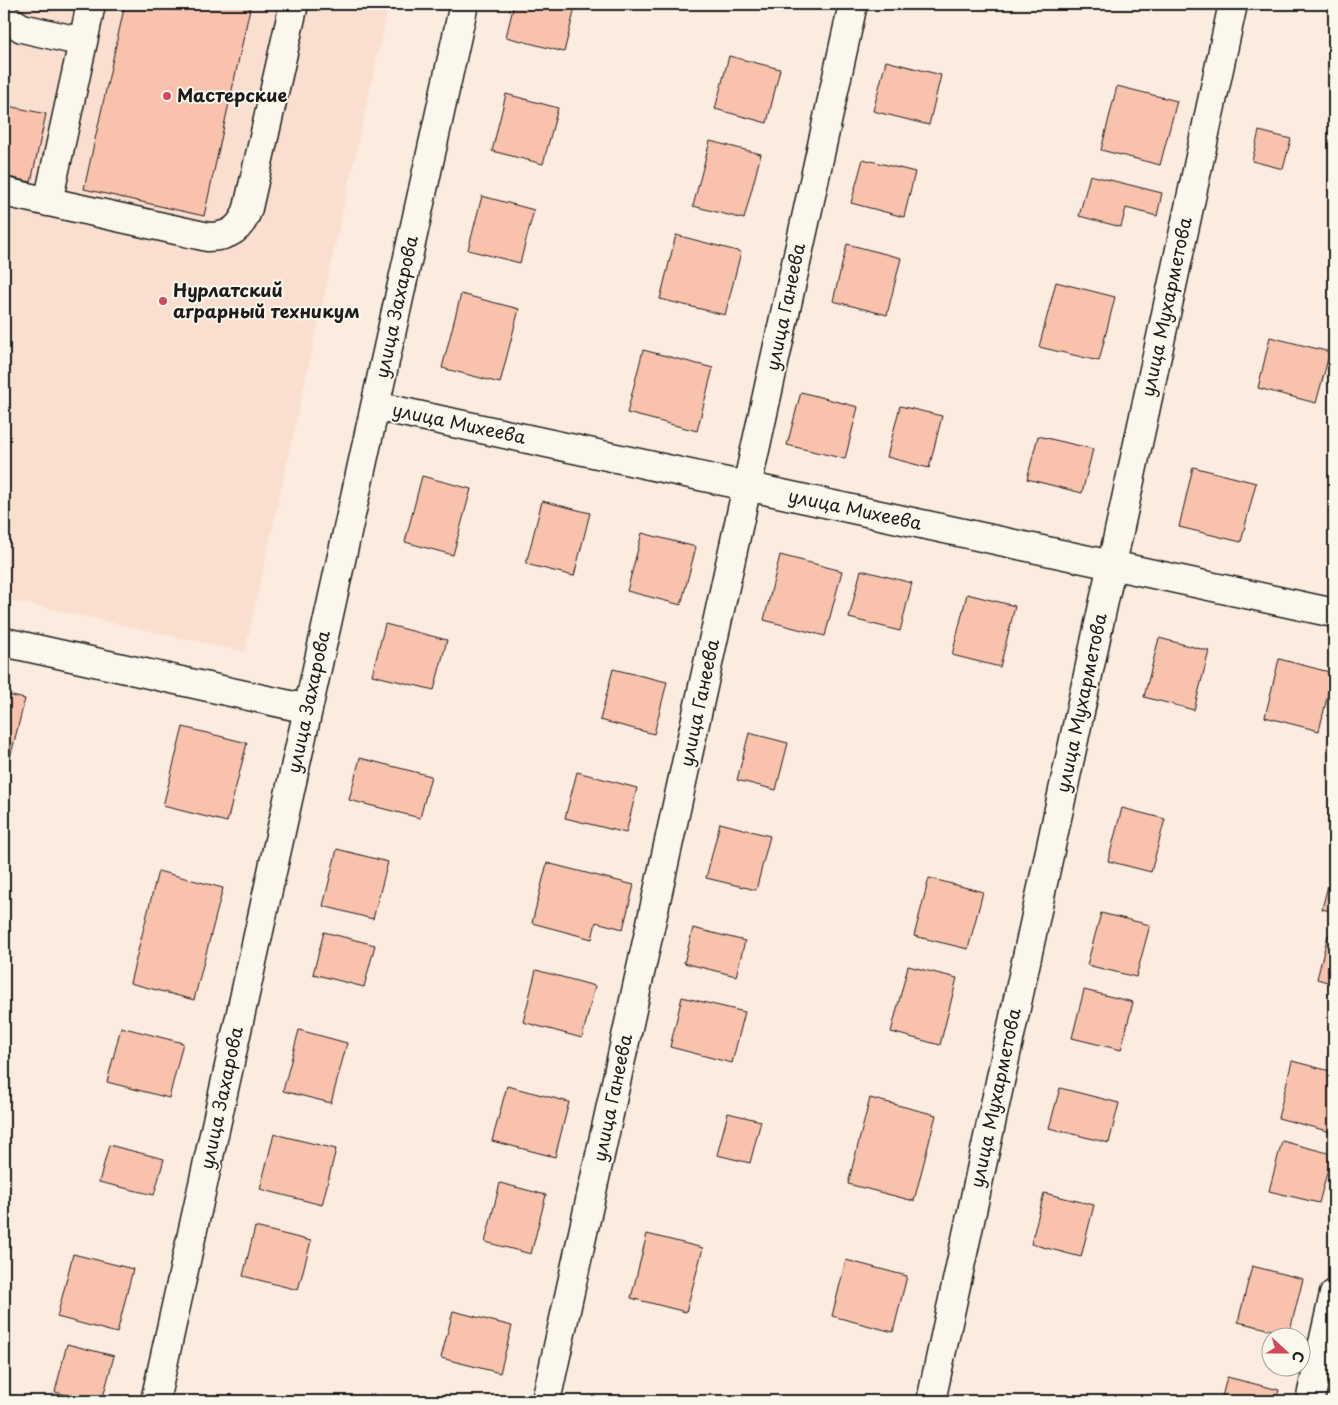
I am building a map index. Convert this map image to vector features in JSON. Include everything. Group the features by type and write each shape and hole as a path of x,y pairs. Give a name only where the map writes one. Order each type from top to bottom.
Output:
{"street":[{"path":"48,202 91,4"},
{"path":"4,192 208,237 219,237 237,229 244,220 248,208 294,4"},
{"name":"улица Захарова","path":"155,1401 464,4"},
{"name":"улица Ганеева","path":"546,1401 853,4"},
{"name":"улица Мухарметова","path":"931,1401 1233,4"},
{"path":"4,17 22,28 83,42"},
{"name":"улица Михеева","path":"375,406 1334,613"},
{"path":"4,642 308,709"},
{"path":"1310,1401 1334,1294"}],"shaded area":[{"name":"Нурлатский аграрный техникум","path":"4,4 389,4 245,652 4,599"}],"building":[{"name":"Мастерские","path":"125,4 251,4 204,216 84,189"},
{"path":"514,4 576,4 564,52 506,37"},
{"path":"729,56 780,69 767,123 715,109"},
{"path":"886,61 941,75 929,125 873,111"},
{"path":"1117,86 1177,101 1160,165 1101,150"},
{"path":"506,94 558,108 543,164 492,151"},
{"path":"4,105 46,114 31,182 4,176"},
{"path":"1259,131 1291,139 1283,169 1252,161"},
{"path":"710,141 761,154 744,219 693,206"},
{"path":"863,159 915,172 904,217 851,203"},
{"path":"1090,175 1162,193 1157,216 1126,208 1121,227 1079,216"},
{"path":"482,196 534,210 520,263 468,250"},
{"path":"676,235 741,252 725,315 660,299"},
{"path":"847,244 901,258 887,315 833,301"},
{"path":"1056,282 1115,297 1099,361 1039,347"},
{"path":"461,294 519,309 500,383 442,368"},
{"path":"1270,337 1330,352 1316,403 1258,388"},
{"path":"643,350 713,368 697,431 627,413"},
{"path":"801,392 858,407 845,459 787,445"},
{"path":"900,406 942,416 929,468 887,457"},
{"path":"1038,436 1093,449 1082,493 1027,479"},
{"path":"1193,467 1256,483 1241,542 1179,527"},
{"path":"422,476 471,489 453,555 405,542"},
{"path":"542,501 590,513 574,576 526,564"},
{"path":"642,533 696,547 681,605 627,591"},
{"path":"780,555 842,571 825,636 764,620"},
{"path":"861,570 912,583 900,631 849,618"},
{"path":"967,594 1015,606 1000,667 952,655"},
{"path":"385,624 447,640 434,690 372,675"},
{"path":"1159,638 1209,651 1194,710 1144,697"},
{"path":"1279,659 1333,673 1319,731 1265,717"},
{"path":"613,669 667,682 654,734 600,720"},
{"path":"4,694 25,699 8,766 4,765"},
{"path":"183,727 247,743 227,822 163,806"},
{"path":"749,733 788,743 776,790 737,780"},
{"path":"360,758 431,776 420,818 349,800"},
{"path":"577,772 637,788 626,833 565,818"},
{"path":"1122,808 1165,819 1151,872 1108,861"},
{"path":"720,823 770,836 756,890 706,878"},
{"path":"337,849 388,862 373,919 323,906"},
{"path":"1334,862 1334,912 1322,909"},
{"path":"547,863 634,885 623,929 596,922 592,939 532,923"},
{"path":"158,871 223,888 194,1000 130,983"},
{"path":"929,878 983,892 968,949 914,936"},
{"path":"1101,913 1150,925 1136,977 1087,965"},
{"path":"693,928 745,941 736,976 684,963"},
{"path":"324,932 375,945 364,987 313,974"},
{"path":"1328,935 1334,936 1334,984 1317,979"},
{"path":"908,966 957,978 940,1045 891,1032"},
{"path":"536,970 595,986 582,1038 523,1022"},
{"path":"1084,990 1133,1002 1121,1050 1072,1038"},
{"path":"682,997 745,1012 732,1063 670,1047"},
{"path":"121,1027 183,1043 169,1098 107,1082"},
{"path":"299,1030 347,1043 331,1103 283,1091"},
{"path":"1292,1061 1334,1072 1334,1119 1331,1132 1278,1118"},
{"path":"507,1086 569,1102 555,1157 492,1141"},
{"path":"1060,1088 1119,1103 1109,1143 1049,1128"},
{"path":"870,1098 936,1115 914,1201 848,1184"},
{"path":"728,1113 761,1121 750,1163 717,1155"},
{"path":"274,1134 336,1149 322,1205 260,1189"},
{"path":"1282,1141 1332,1154 1319,1203 1269,1191"},
{"path":"109,1145 164,1159 154,1195 99,1182"},
{"path":"500,1183 546,1195 531,1254 485,1242"},
{"path":"1044,1193 1094,1205 1081,1257 1031,1244"},
{"path":"255,1227 311,1241 298,1290 243,1276"},
{"path":"647,1234 703,1248 686,1312 631,1298"},
{"path":"73,1254 133,1269 117,1333 57,1317"},
{"path":"846,1260 907,1276 893,1332 832,1316"},
{"path":"1252,1266 1303,1279 1291,1328 1264,1328 1238,1322"},
{"path":"453,1311 512,1326 500,1373 441,1358"},
{"path":"67,1344 114,1356 102,1401 93,1401 55,1392"},
{"path":"1227,1377 1279,1390 1276,1401 1221,1401"},
{"path":"429,1395 453,1401 427,1401"}],"place":[{"name":"Мастерские","path":"167,96"},
{"name":"Нурлатский аграрный техникум","path":"163,301"}]}
